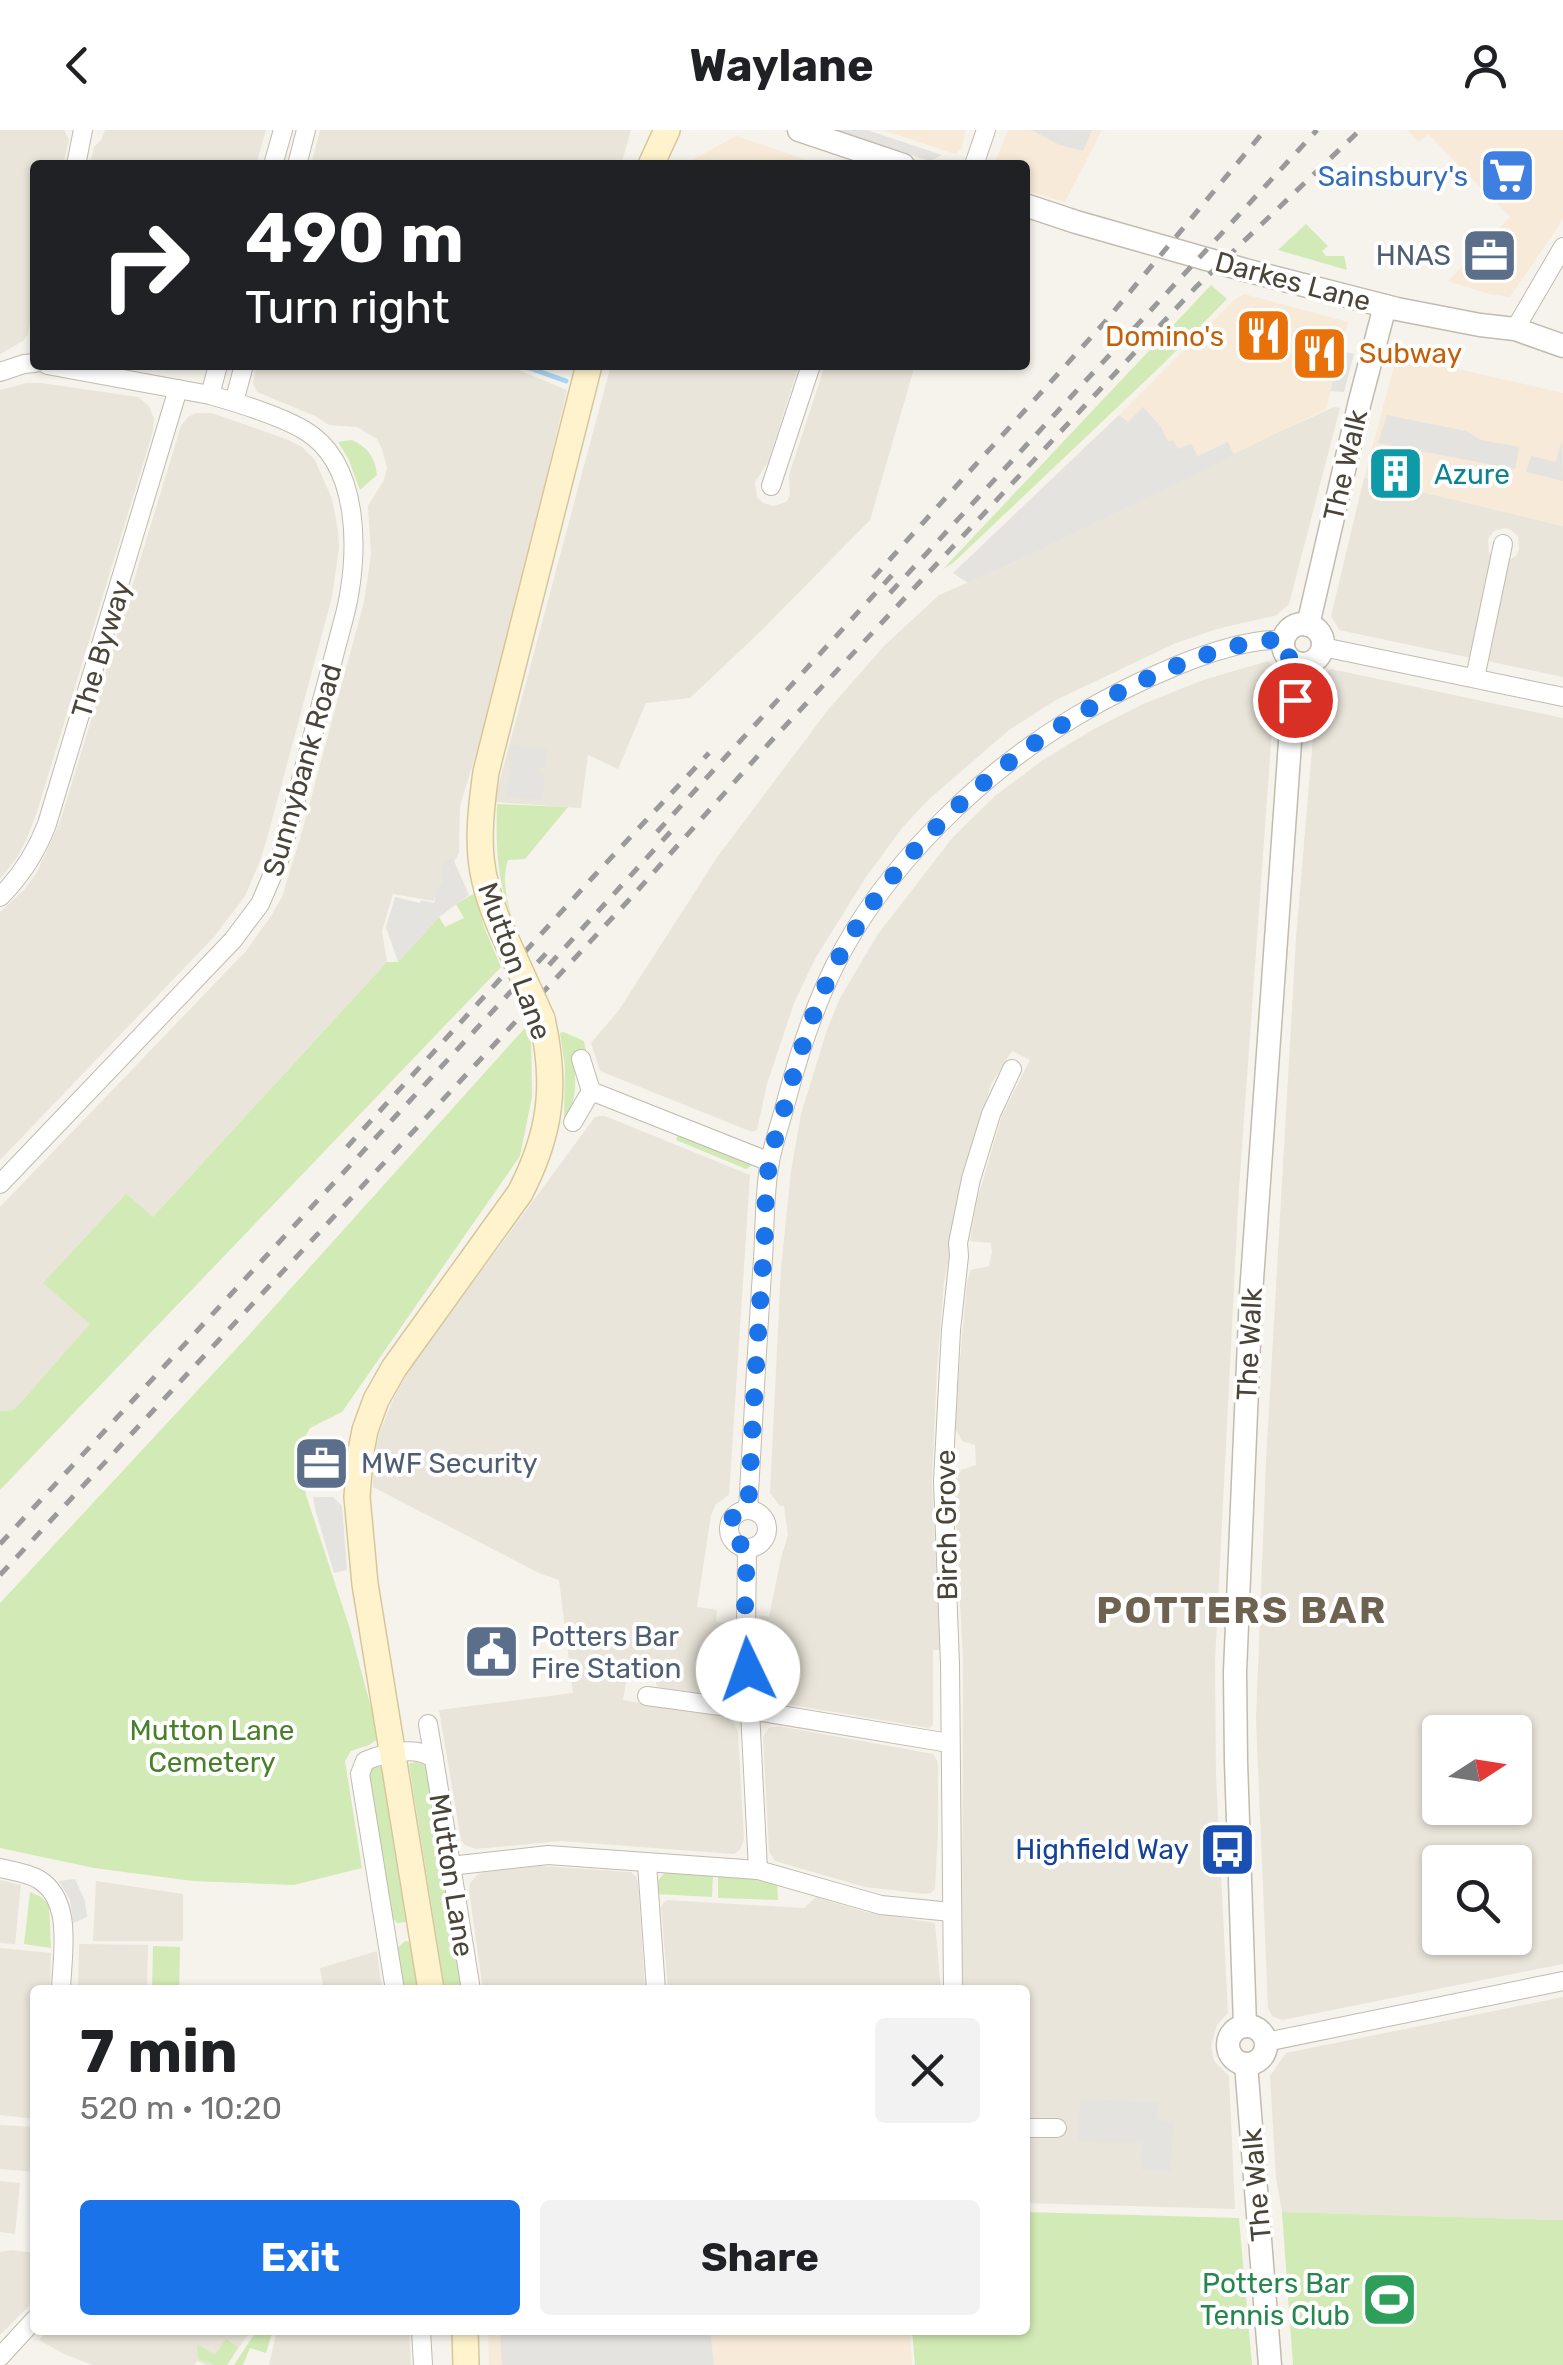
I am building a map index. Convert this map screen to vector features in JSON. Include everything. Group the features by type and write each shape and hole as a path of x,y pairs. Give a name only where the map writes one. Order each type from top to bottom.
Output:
{"main road":[{"path":"653,160 667,130"},
{"name":"Mutton Lane","path":"430,1985 359,1538 360,1457 364,1430 394,1368 520,1193 535,1164 550,1105 551,1075 542,1020 487,893 479,824 486,772 588,370"},
{"path":"465,2335 466,2365"}],"street":[{"path":"77,160 84,130"},
{"path":"274,160 283,130"},
{"path":"298,160 306,130"},
{"path":"798,130 873,160"},
{"path":"976,160 986,130"},
{"name":"Darkes Lane","path":"1030,207 1095,228 1385,306 1480,326 1515,329 1563,346"},
{"path":"1515,329 1563,247"},
{"name":"The Walk","path":"1308,625 1385,306"},
{"path":"0,372 30,363"},
{"name":"Sunnybank Road","path":"0,1184 233,940 260,904 281,854 352,585 354,527 349,498 329,452 303,429 210,395 74,370"},
{"path":"210,395 217,370"},
{"path":"234,402 243,370"},
{"path":"771,486 808,370"},
{"name":"The Byway","path":"0,897 26,869 47,824 178,389"},
{"path":"1475,678 1503,544"},
{"path":"1308,625 1319,632 1323,648 1314,661 1300,664 1287,656 1284,640 1296,626 1308,625"},
{"path":"748,1509 770,1162 812,1018 858,925 937,826 1014,756 1107,697 1178,666 1240,644 1284,640"},
{"path":"1323,648 1563,697"},
{"name":"The Walk","path":"1245,2026 1235,1672 1251,1294 1290,747 1300,664"},
{"path":"574,1122 591,1091 581,1059"},
{"name":"Birch Grove","path":"953,1985 950,1664 943,1455 958,1242 990,1114 1012,1069"},
{"path":"591,1091 770,1162"},
{"path":"748,1509 763,1517 767,1528 760,1544 747,1548 733,1540 729,1529 732,1518 748,1509"},
{"path":"747,1548 745,1609 758,1870"},
{"path":"647,1696 949,1743"},
{"name":"Mutton Lane","path":"428,1724 470,1985"},
{"name":"Mutton Lane","path":"393,1755 416,1751 434,1759"},
{"path":"393,1755 364,1761 360,1774 394,1985"},
{"path":"450,1866 548,1855 758,1870 881,1905 950,1912"},
{"path":"647,1864 656,1985"},
{"path":"0,1868 40,1880 58,1900 63,1920 61,1985"},
{"name":"Mutton Lane","path":"388,1936 422,1929"},
{"path":"1266,2042 1563,1981"},
{"path":"1245,2026 1257,2029 1266,2042 1263,2056 1252,2064 1234,2059 1228,2048 1230,2036 1245,2026"},
{"name":"The Walk","path":"1246,2064 1270,2365"},
{"path":"1030,2128 1057,2128"},
{"path":"0,2356 30,2324"},
{"path":"422,2335 423,2365"}],"shaded area":[{"path":"0,130 64,130 69,140 64,160 30,160 30,325 23,341 0,354"},
{"path":"105,130 266,130 257,160 91,160 94,147"},
{"path":"320,130 631,130 622,160 312,160"},
{"path":"835,130 867,130 942,155 927,160"},
{"path":"882,130 965,130 962,148 955,154"},
{"path":"1008,130 1102,130 1065,202 1030,192 1030,160 996,160"},
{"path":"1031,130 1092,130 1083,151 1060,145"},
{"path":"1407,130 1563,130 1563,219 1510,297 1448,281 1510,217 1428,134 1419,142"},
{"path":"736,136 806,160 692,160"},
{"path":"1244,294 1348,322 1326,409 968,583 953,573 1234,300"},
{"path":"1342,351 1354,354 1344,392 1330,391"},
{"path":"1397,355 1563,393 1563,526 1364,478"},
{"path":"256,370 518,370 567,390 497,686 460,806 459,853 433,901 393,894 382,931 387,962 153,1217 43,1282 91,1324 14,1410 0,1411 0,1207 246,951 271,916 282,897 300,839 364,602 371,555 368,506 387,468 377,439 357,427 329,425 257,392 253,383"},
{"path":"610,370 797,370 768,462 755,482 757,497 773,506 786,502 790,496 789,475 823,370 914,370 870,520 690,698 646,703 618,769 588,755 581,808 494,802"},
{"path":"27,383 138,397 149,406 154,419 37,812 18,856 0,879 0,390"},
{"path":"1143,407 1178,449 1191,444 1198,456 1228,442 1234,455 968,583 953,573 1119,415 1128,422"},
{"path":"1334,407 1340,408 1289,604 1277,615 1176,643 1056,700 1009,730 927,801 866,877 815,959 794,1003 767,1084 757,1130 752,1132 600,1071 591,1043 619,1010 718,856 828,710 884,646 939,595"},
{"path":"196,413 212,413 286,439 315,460 332,499 338,530 332,597 268,835 245,896 214,937 0,1160 0,912 37,872 60,822 181,426"},
{"path":"1387,415 1466,431 1481,440 1519,447 1515,469 1378,443"},
{"path":"1562,440 1563,481 1526,472 1531,456 1556,462"},
{"path":"1364,478 1563,526 1563,677 1487,661 1508,561 1519,549 1518,536 1505,528 1494,531 1488,539 1493,557 1471,658 1339,630 1331,616"},
{"path":"1268,661 1276,674 1239,1189 1215,1661 1216,1775 1228,2013 1217,2025 1211,2046 1214,2061 1229,2076 1235,2209 1030,2203 1030,1985 962,1985 963,1661 954,1482 961,1470 976,1465 975,1445 962,1441 954,1426 967,1282 971,1270 989,1266 992,1252 991,1243 970,1241 976,1204 1002,1115 1030,1060 1012,1051 991,1084 969,1161 944,1282 932,1481 940,1650 933,1650 933,1725 929,1728 774,1702 763,1695 761,1688 759,1615 769,1617 788,1535 784,1506 770,1493 781,1268 791,1171 801,1114 840,998 878,934 953,837 995,796 1043,760 1143,704 1203,680"},
{"path":"1331,669 1563,718 1563,1964 1282,2020 1272,2016 1268,2008 1256,1719 1266,1461 1296,938 1318,678"},
{"path":"511,746 548,749 546,768 540,768 539,773 545,775 542,800 506,796"},
{"path":"453,859 469,895 439,917 398,962 386,927 395,897 434,903 443,882 443,863"},
{"path":"605,1116 750,1175 729,1495 716,1504 711,1515 697,1607 717,1610 716,1622 734,1624 734,1686 723,1697 658,1687 655,1669 641,1667 628,1671 623,1700 729,1718 734,1723 738,1733 744,1840 734,1854 561,1841 476,1849 465,1845 439,1710 573,1693 559,1580 373,1487 379,1434 410,1368 595,1117"},
{"path":"313,1497 333,1497 342,1506 347,1570 334,1573"},
{"path":"779,1726 933,1754 938,1762 938,1833 935,1889 931,1893 865,1887 775,1861 769,1851 763,1737 769,1728"},
{"path":"541,1866 631,1872 638,1882 645,1985 482,1985 469,1890 478,1874"},
{"path":"75,1879 87,1917 73,1923 70,1900 59,1881"},
{"path":"0,1880 21,1885 15,1944 0,1943"},
{"path":"96,1881 183,1894 183,1941 93,1941"},
{"path":"816,1897 866,1912 935,1923 941,1985 668,1985 661,1907 667,1900 804,1908"},
{"path":"79,1944 148,1945 147,1985 78,1985"},
{"path":"0,1948 51,1953 50,1985 30,1985 30,2118 0,2115"},
{"path":"377,1951 381,1985 323,1985 320,1968"},
{"path":"1563,1997 1563,2220 1282,2212 1270,2076 1286,2053"},
{"path":"1080,2099 1158,2102 1157,2121 1173,2123 1171,2171 1141,2170 1142,2143 1078,2141"},
{"path":"0,2125 30,2127 30,2172 0,2169"},
{"path":"0,2181 20,2183 15,2234 0,2232"},
{"path":"0,2252 30,2252 30,2305 0,2335"},
{"path":"44,2335 248,2335 227,2365 197,2361 194,2365 93,2365 39,2340"},
{"path":"276,2335 409,2335 411,2365 269,2365"},
{"path":"488,2335 910,2335 912,2365 489,2365"},
{"path":"500,2335 711,2335 714,2365 502,2365"}],"green space":[{"path":"1306,224 1328,246 1322,251 1326,256 1344,256 1347,270 1278,250"},
{"path":"1211,285 1227,299 1162,365 943,569"},
{"path":"352,440 370,454 377,475 360,490 338,442"},
{"path":"497,804 568,807 525,859 508,860 505,880 511,915 502,887 498,860"},
{"path":"475,893 501,967 0,1490 0,1411 14,1410 90,1324 43,1283 126,1194 153,1217 387,962 398,962 439,917 445,927 464,918 456,904"},
{"name":"Mutton Lane Cemetery","path":"524,1029 531,1035 532,1097 520,1156 342,1412 310,1428 300,1446 306,1495 350,1629 379,1738 351,1751 345,1761 362,1868 294,1885 193,1881 94,1868 0,1848 0,1603 248,1336"},
{"path":"560,1033 584,1041 586,1051 572,1055 575,1087 567,1118"},
{"path":"678,1135 753,1165 746,1169 676,1140"},
{"path":"426,1763 428,1769 461,1985 444,1985 409,1764"},
{"path":"381,1767 406,1922 397,1923 391,1916 368,1776"},
{"path":"670,1870 713,1874 712,1897 656,1894 659,1880"},
{"path":"718,1874 777,1881 778,1900 718,1898"},
{"path":"30,1892 49,1905 51,1948 24,1944"},
{"path":"405,1941 410,1942 417,1985 401,1985 397,1948"},
{"path":"153,1946 180,1947 179,1985 152,1985"},
{"path":"1030,2212 1239,2218 1252,2365 915,2365 912,2335 1030,2335"},
{"name":"Potters Bar Tennis Club","path":"1282,2212 1563,2220 1563,2365 1293,2365"},
{"path":"254,2335 271,2335 266,2353 250,2348 243,2365 234,2365"},
{"path":"226,2339 238,2347 227,2365 198,2359 197,2344 215,2355"}],"waterway":[{"path":"535,370 566,381"}],"railway":[{"path":"873,578 1104,323 1265,130"},
{"path":"890,593 1317,130"},
{"path":"0,1575 1196,287 1360,130"},
{"path":"657,832 893,574"},
{"path":"347,1147 709,753"},
{"path":"549,965 674,828"},
{"path":"0,1544 552,947"}],"place":[{"name":"Sainsbury's","path":"1507,176"},
{"name":"HNAS","path":"1490,255"},
{"name":"Domino's","path":"1263,336"},
{"name":"Subway","path":"1320,353"},
{"name":"Azure","path":"1395,474"},
{"name":"MWF Security","path":"322,1463"},
{"name":"Potters Bar Fire Station","path":"492,1652"},
{"name":"Highfield Way","path":"1228,1849"},
{"name":"Potters Bar Tennis Club","path":"1389,2299"}],"district":[{"name":"POTTERS BAR","path":"1242,1610"}],"route":[{"path":"748,1670 747,1548 733,1540 729,1529 732,1518 748,1509 770,1162 812,1018 844,949 901,868 974,790 1014,756 1107,697 1178,666 1240,644 1268,639 1284,640 1287,656 1300,664 1295,700"}]}
